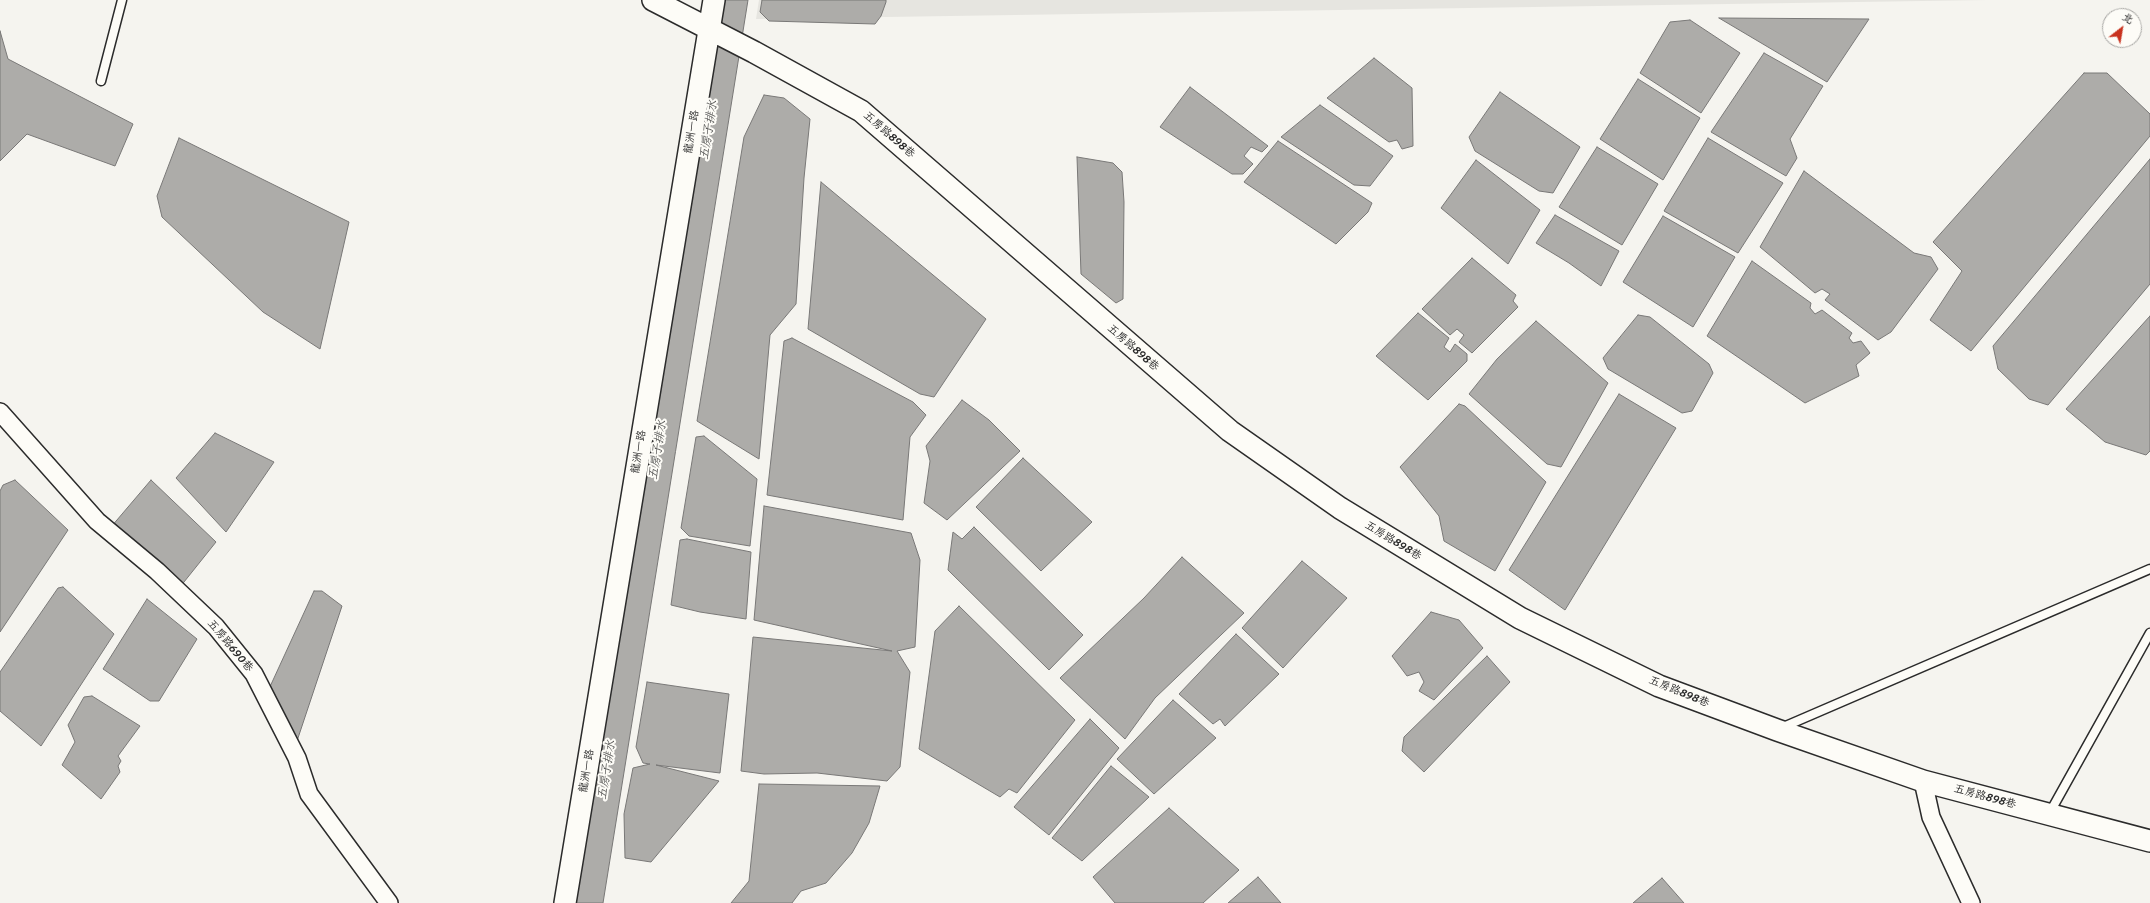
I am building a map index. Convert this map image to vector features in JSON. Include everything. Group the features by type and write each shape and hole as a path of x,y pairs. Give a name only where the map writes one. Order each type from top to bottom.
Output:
{"street":[{"path":"653,0 709,29"},
{"name":"龍洲一路","path":"565,903 714,0"},
{"name":"五房路898巷","path":"709,29 861,110 1230,431 1340,508 1520,618 1659,686 1777,730 1924,781 2150,841"},
{"name":"五房路690巷","path":"0,412 97,521 168,581 216,627 235,650 254,674 297,758 308,794 389,903"},
{"path":"1924,781 1931,817 1971,903"}],"lane":[{"path":"101,81 122,0"},
{"path":"1777,730 2150,569"},
{"path":"2048,814 2150,633"}],"shaded area":[{"path":"759,0 1987,0 756,19"}],"water":[{"name":"五房子排水","path":"716,0 748,0 603,903 572,903"},
{"path":"762,0 886,0 886,2 881,16 875,24 769,21 760,12"},
{"path":"1719,18 1869,19 1827,82"},
{"path":"1690,20 1740,53 1701,113 1640,73 1670,22"},
{"path":"0,31 8,59 133,124 115,166 27,134 0,161"},
{"path":"1764,53 1823,86 1790,139 1797,158 1786,176 1711,132"},
{"path":"1374,58 1412,88 1413,146 1402,149 1397,140 1389,142 1327,98"},
{"path":"2084,73 2107,73 2150,114 2150,136 1971,351 1930,320 1962,271 1933,242"},
{"path":"1638,79 1700,118 1663,180 1600,139"},
{"path":"1190,87 1268,146 1262,152 1251,147 1244,156 1253,164 1243,174 1232,174 1160,127"},
{"path":"1500,92 1580,147 1553,193 1539,191 1475,151 1469,137"},
{"path":"764,95 784,98 810,119 804,178 796,304 770,335 759,459 697,421 744,137"},
{"path":"1320,105 1393,156 1370,186 1354,185 1281,137"},
{"path":"179,138 349,222 320,349 263,312 162,217 157,196"},
{"path":"1708,138 1783,183 1738,253 1664,211"},
{"path":"1278,141 1372,203 1368,212 1336,244 1244,182"},
{"path":"1597,147 1658,184 1622,245 1559,207"},
{"path":"1077,157 1113,163 1122,172 1124,202 1123,299 1116,303 1081,274"},
{"path":"2150,159 2150,284 2048,405 2029,399 1998,369 1993,346"},
{"path":"1476,160 1540,210 1508,264 1441,208"},
{"path":"1804,171 1914,253 1931,257 1938,269 1891,332 1878,340 1825,300 1830,294 1822,289 1815,293 1760,247"},
{"path":"821,182 986,319 934,397 920,394 808,329"},
{"path":"1555,215 1619,251 1601,286 1569,263 1536,243"},
{"path":"1663,216 1735,257 1693,327 1623,282"},
{"path":"1472,258 1516,295 1513,301 1518,307 1472,353 1459,342 1464,335 1457,329 1450,335 1422,309"},
{"path":"1752,261 1811,303 1810,308 1815,314 1822,310 1852,333 1849,338 1853,343 1861,341 1870,353 1856,365 1859,376 1805,403 1707,336"},
{"path":"1418,313 1449,338 1444,347 1450,352 1455,344 1467,354 1467,361 1428,400 1376,356"},
{"path":"1638,315 1650,317 1709,364 1713,373 1692,411 1682,413 1608,369 1603,358"},
{"path":"2150,316 2150,451 2146,455 2105,442 2066,409"},
{"path":"1536,321 1608,383 1561,467 1547,464 1469,394 1497,359"},
{"path":"792,338 913,402 926,415 910,437 903,520 767,495 784,341"},
{"path":"1619,394 1676,428 1565,610 1509,570"},
{"path":"962,400 989,420 1020,451 947,520 924,503 930,461 926,446"},
{"path":"1459,404 1465,406 1546,482 1495,571 1444,541 1439,516 1400,467"},
{"path":"215,433 274,462 226,532 176,478"},
{"path":"704,436 757,479 750,546 689,536 681,528 696,437"},
{"path":"1023,458 1092,522 1041,571 976,507"},
{"path":"15,480 68,530 0,632 0,491 3,485"},
{"path":"151,480 216,542 180,587 111,527"},
{"path":"764,506 911,533 920,560 915,647 897,651 910,672 900,767 887,781 817,773 764,774 741,771 753,637 892,651 754,620"},
{"path":"974,527 1083,635 1049,670 948,570 953,532 962,539"},
{"path":"687,539 751,552 746,619 700,612 671,605 680,540"},
{"path":"1182,557 1244,613 1155,698 1125,739 1060,678 1144,598"},
{"path":"1302,561 1347,598 1283,668 1242,628"},
{"path":"63,587 114,634 41,746 0,711 0,672 58,588"},
{"path":"314,591 322,591 342,606 295,747 268,691"},
{"path":"147,599 197,639 159,701 150,701 103,669"},
{"path":"959,606 1075,720 1017,793 1009,789 1000,797 919,749 935,631"},
{"path":"1431,612 1459,620 1483,648 1434,700 1419,691 1424,682 1419,672 1407,676 1392,656"},
{"path":"1236,634 1279,674 1225,726 1220,719 1213,724 1179,694"},
{"path":"1487,656 1510,682 1424,772 1402,751 1404,737"},
{"path":"647,682 729,694 720,773 656,765 719,781 651,862 625,858 624,814 633,768 650,764 643,763 636,747"},
{"path":"92,696 140,726 118,756 121,761 118,766 120,772 101,799 62,765 75,742 68,725 84,697"},
{"path":"1173,700 1216,738 1154,794 1117,759"},
{"path":"1090,719 1119,748 1049,835 1014,807"},
{"path":"1111,766 1149,797 1082,861 1052,838"},
{"path":"759,784 880,786 869,823 852,853 826,883 801,891 792,903 731,903 749,881"},
{"path":"1169,808 1239,870 1203,903 1115,903 1093,877"},
{"path":"1258,877 1281,903 1228,903"},
{"path":"1662,878 1684,903 1633,903"}]}
